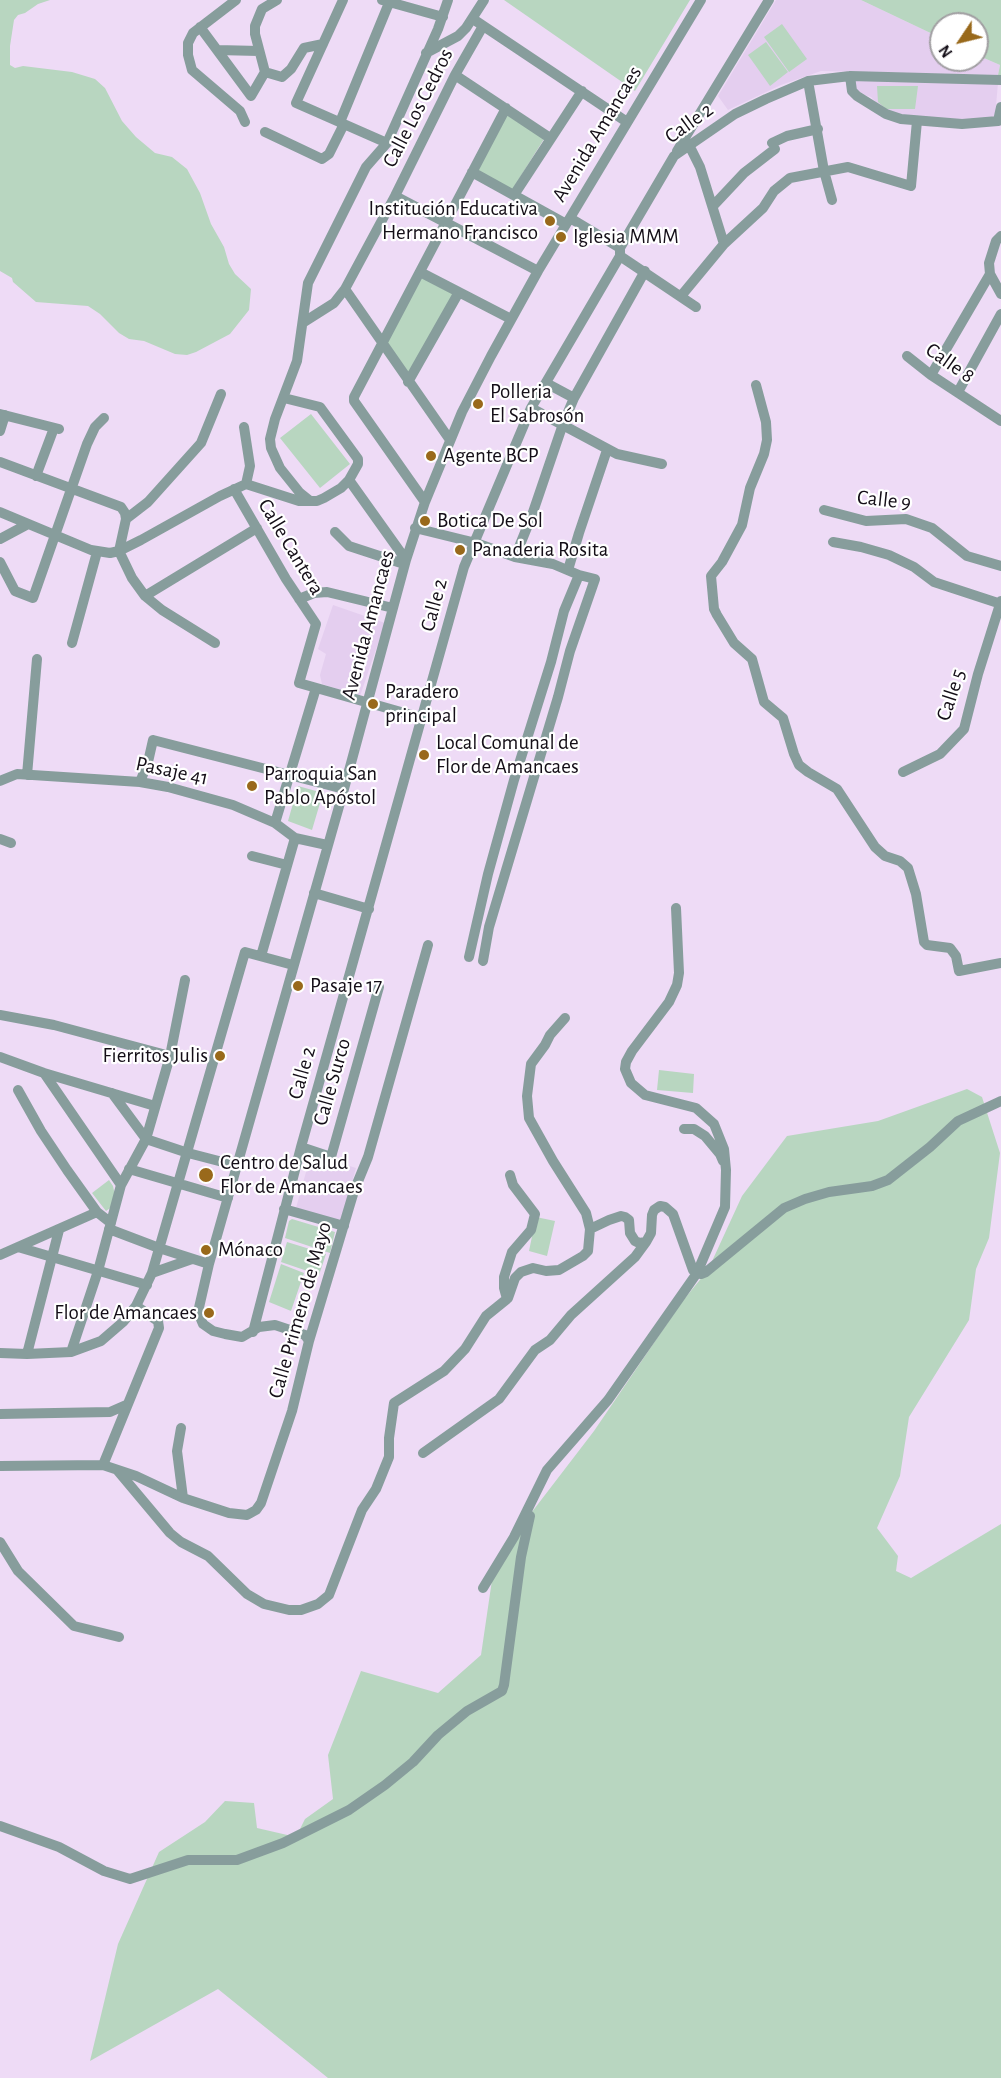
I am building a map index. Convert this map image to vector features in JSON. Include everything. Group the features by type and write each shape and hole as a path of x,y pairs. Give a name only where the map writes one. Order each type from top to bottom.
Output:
{"street":[{"path":"236,0 193,33 188,40 188,56 192,70 240,111 245,122"},
{"path":"200,27 251,96 265,72 255,34 256,20 262,9 277,0"},
{"path":"343,0 296,103 387,143"},
{"path":"310,501 300,493 280,468 271,448 272,431 297,362 308,283 366,168 387,143 438,29 448,0"},
{"path":"426,53 458,36 472,20 483,0"},
{"name":"Avenida Amancaes","path":"252,1332 242,1337 213,1331 200,1321 198,1312 209,1264 344,789 405,562 424,502 462,412 511,319 701,0"},
{"path":"674,156 769,0"},
{"path":"265,132 322,159 329,154 342,123 386,1 443,17"},
{"path":"472,20 627,122"},
{"name":"Calle Los Cedros","path":"304,322 334,303 345,289 395,196 455,75 483,26"},
{"path":"438,29 446,35 458,36"},
{"path":"265,72 282,77 291,69 304,48 323,44"},
{"path":"217,50 259,51"},
{"path":"455,75 550,138"},
{"path":"850,76 852,92 856,96 885,114 901,119 962,124 998,121 1001,107"},
{"name":"Calle 2","path":"252,1332 301,1147 464,567 531,408 674,156 748,107 808,81 850,76 1001,80"},
{"path":"1001,80 1001,88"},
{"path":"808,81 824,171 832,200"},
{"path":"514,195 582,92"},
{"path":"424,502 354,401 357,390 506,108"},
{"path":"681,296 724,244 763,208 780,185 790,178 848,167 911,186 917,120"},
{"path":"712,206 744,173 787,136 818,129"},
{"path":"689,145 700,167 724,244"},
{"path":"472,171 514,195 568,221 620,252 696,307"},
{"path":"395,196 538,271"},
{"path":"931,375 990,274 992,252 996,241 1001,236"},
{"path":"420,272 511,319"},
{"path":"515,556 574,398 645,272"},
{"path":"990,274 1001,294"},
{"path":"345,289 381,344 450,440"},
{"path":"408,382 459,292"},
{"path":"958,392 1001,315"},
{"name":"Calle 8","path":"906,356 931,375 1000,419"},
{"path":"546,383 574,398"},
{"path":"756,385 766,422 767,440 747,498 742,525 722,562 711,576 714,609 734,643 752,659 764,702 783,718 799,765 837,789 871,843 885,856 900,861 908,868 916,894 924,942 931,946 950,948 956,956 959,971 1001,963"},
{"path":"126,519 148,502 201,443 221,394"},
{"path":"0,512 98,552 110,553 119,551 246,484 288,498 310,501 324,498 341,488 349,480 358,464 358,459 324,411 314,404 284,398"},
{"path":"531,408 607,450 662,464"},
{"path":"0,432 3,415 56,428 36,476"},
{"path":"0,562 15,591 33,598 91,436 95,427 104,418"},
{"path":"244,427 250,466 246,484"},
{"path":"468,957 514,780 551,662 573,573 579,533 607,450"},
{"path":"0,462 121,507 126,519 119,551 132,578 145,596 162,610 215,643"},
{"path":"349,480 405,562"},
{"name":"Calle Cantera","path":"234,489 316,624 299,682 316,688"},
{"name":"Calle 9","path":"824,510 866,521 906,519 932,528 967,556 1001,566"},
{"path":"0,539 28,524"},
{"path":"145,596 257,528"},
{"path":"416,528 552,564 595,579 570,651 489,927 483,961"},
{"path":"335,532 349,546 405,562"},
{"path":"833,543 861,547 889,555 914,567 934,582 1001,603"},
{"path":"72,643 98,552"},
{"path":"299,599 314,593 327,592 393,608"},
{"name":"Calle 5","path":"903,772 940,754 964,729 978,674 1001,603"},
{"path":"27,775 37,659"},
{"path":"275,823 316,688 422,718"},
{"path":"140,782 153,740 344,789"},
{"name":"Pasaje 41","path":"0,781 17,774 140,782 168,787 233,805 275,823 295,838 327,845"},
{"path":"261,956 295,838"},
{"path":"252,856 287,865"},
{"path":"314,893 369,909"},
{"path":"483,1588 514,1538 547,1470 608,1400 697,1273 725,1207 726,1170 720,1137 706,1115 687,1105 645,1095 631,1083 625,1069 632,1051 669,1002 677,985 679,973 676,908"},
{"name":"Calle Primero de Mayo","path":"183,1498 237,1515 247,1515 256,1510 261,1503 292,1411 309,1341 354,1191 368,1157 428,945"},
{"path":"0,1353 71,1352 101,1341 123,1322 136,1306 152,1273 245,952 293,965"},
{"path":"71,1352 98,1270 121,1185 146,1139 170,1056 185,980"},
{"name":"Calle Surco","path":"301,1147 331,1156 379,987"},
{"path":"0,1015 54,1025 170,1056"},
{"path":"116,1469 170,1533 181,1542 208,1556 247,1594 264,1604 289,1610 301,1610 318,1604 329,1595 362,1510 376,1489 389,1457 394,1403 444,1371 465,1349 486,1316 507,1299 515,1278 526,1269 559,1270 588,1251 590,1228 586,1213 553,1161 530,1118 527,1096 531,1064 550,1035 565,1018"},
{"path":"0,1057 155,1106"},
{"path":"44,1072 121,1185"},
{"path":"18,1090 41,1131 97,1212 110,1226 159,1248 209,1264"},
{"path":"112,1093 146,1139 238,1166"},
{"path":"423,1453 499,1399 535,1350 550,1340 570,1315 635,1257 651,1233 654,1210 660,1206 673,1214 690,1265 701,1274 784,1208 805,1198 872,1186 888,1180 930,1147 958,1120 1001,1101"},
{"path":"684,1129 694,1130 705,1136 720,1154 726,1170"},
{"path":"129,1169 228,1198"},
{"path":"507,1299 504,1277 512,1252 531,1230 535,1214 513,1185 510,1175"},
{"path":"284,1209 344,1226"},
{"path":"0,1255 97,1212"},
{"path":"590,1228 621,1216 628,1220 630,1233 635,1241 646,1242"},
{"path":"27,1354 59,1230"},
{"path":"18,1248 147,1285"},
{"path":"152,1273 192,1259"},
{"path":"103,1465 159,1325 158,1321 136,1306"},
{"path":"252,1332 266,1325 274,1325 305,1335 309,1341"},
{"path":"0,1414 110,1412 126,1405"},
{"path":"181,1428 177,1451 183,1498"},
{"path":"0,1466 103,1465 183,1498"},
{"path":"0,1826 59,1847 104,1871 130,1879 188,1860 237,1860 283,1843 349,1810 413,1762 438,1735 467,1711 502,1691 521,1557 534,1495"},
{"path":"0,1542 18,1571 74,1626 119,1637"}],"shaded area":[{"path":"776,0 861,0 929,32 929,72 989,72 989,60 1000,65 998,75 821,71 781,85 728,110 718,96"},
{"path":"853,79 998,83 995,117 959,120 886,113 871,97 856,92"},
{"path":"333,605 385,623 360,696 322,684 320,675 326,654 318,649"},
{"path":"311,1154 356,1168 341,1221 296,1208"}],"green space":[{"path":"0,0 50,0 18,15 14,20 10,65 15,68 23,66 72,72 95,79 105,88 122,121 136,137 155,153 172,157 187,169 200,193 211,224 224,247 229,264 235,274 251,289 249,310 230,334 196,352 187,355 175,354 144,341 129,339 88,306 36,302 13,282 12,278 0,271"},
{"path":"504,0 690,0 635,91"},
{"path":"861,0 1001,0 1001,75 998,75 1000,65 989,60 989,12 929,12 929,32"},
{"path":"782,24 807,59 789,72 764,37"},
{"path":"766,42 788,72 770,86 748,55"},
{"path":"877,86 918,86 915,109 886,109 878,102"},
{"path":"507,115 544,139 512,190 477,170"},
{"path":"420,277 454,294 408,373 386,344"},
{"path":"311,414 350,464 320,488 280,438"},
{"path":"298,786 323,793 312,830 288,821"},
{"path":"659,1070 694,1074 693,1093 657,1090"},
{"path":"967,1089 982,1097 1000,1153 989,1238 976,1269 969,1320 909,1417 900,1476 877,1528 898,1556 896,1571 911,1578 1001,1524 1001,2078 328,2078 218,1989 90,2061 118,1944 159,1852 205,1822 225,1801 254,1803 257,1828 296,1837 305,1819 333,1799 328,1755 361,1671 438,1693 481,1655 492,1580 512,1538 594,1431 681,1303 708,1270 742,1196 787,1136 878,1121"},
{"path":"109,1180 116,1200 113,1206 106,1211 92,1193"},
{"path":"536,1217 555,1221 547,1256 529,1251"},
{"path":"292,1219 335,1232 330,1253 285,1238 289,1221"},
{"path":"287,1242 326,1254 319,1275 281,1262"},
{"path":"281,1264 304,1273 291,1311 269,1302"}],"place":[{"name":"Institución Educativa Hermano Francisco","path":"550,221"},
{"name":"Iglesia MMM","path":"561,237"},
{"name":"Polleria El Sabrosón","path":"478,404"},
{"name":"Agente BCP","path":"431,456"},
{"name":"Botica De Sol","path":"425,521"},
{"name":"Panaderia Rosita","path":"460,550"},
{"name":"Paradero principal","path":"373,704"},
{"name":"Local Comunal de Flor de Amancaes","path":"424,755"},
{"name":"Parroquia San Pablo Apóstol","path":"252,786"},
{"name":"Pasaje 17","path":"298,986"},
{"name":"Fierritos Julis","path":"220,1056"},
{"name":"Centro de Salud Flor de Amancaes","path":"206,1175"},
{"name":"Mónaco","path":"206,1250"},
{"name":"Flor de Amancaes","path":"209,1313"}]}
